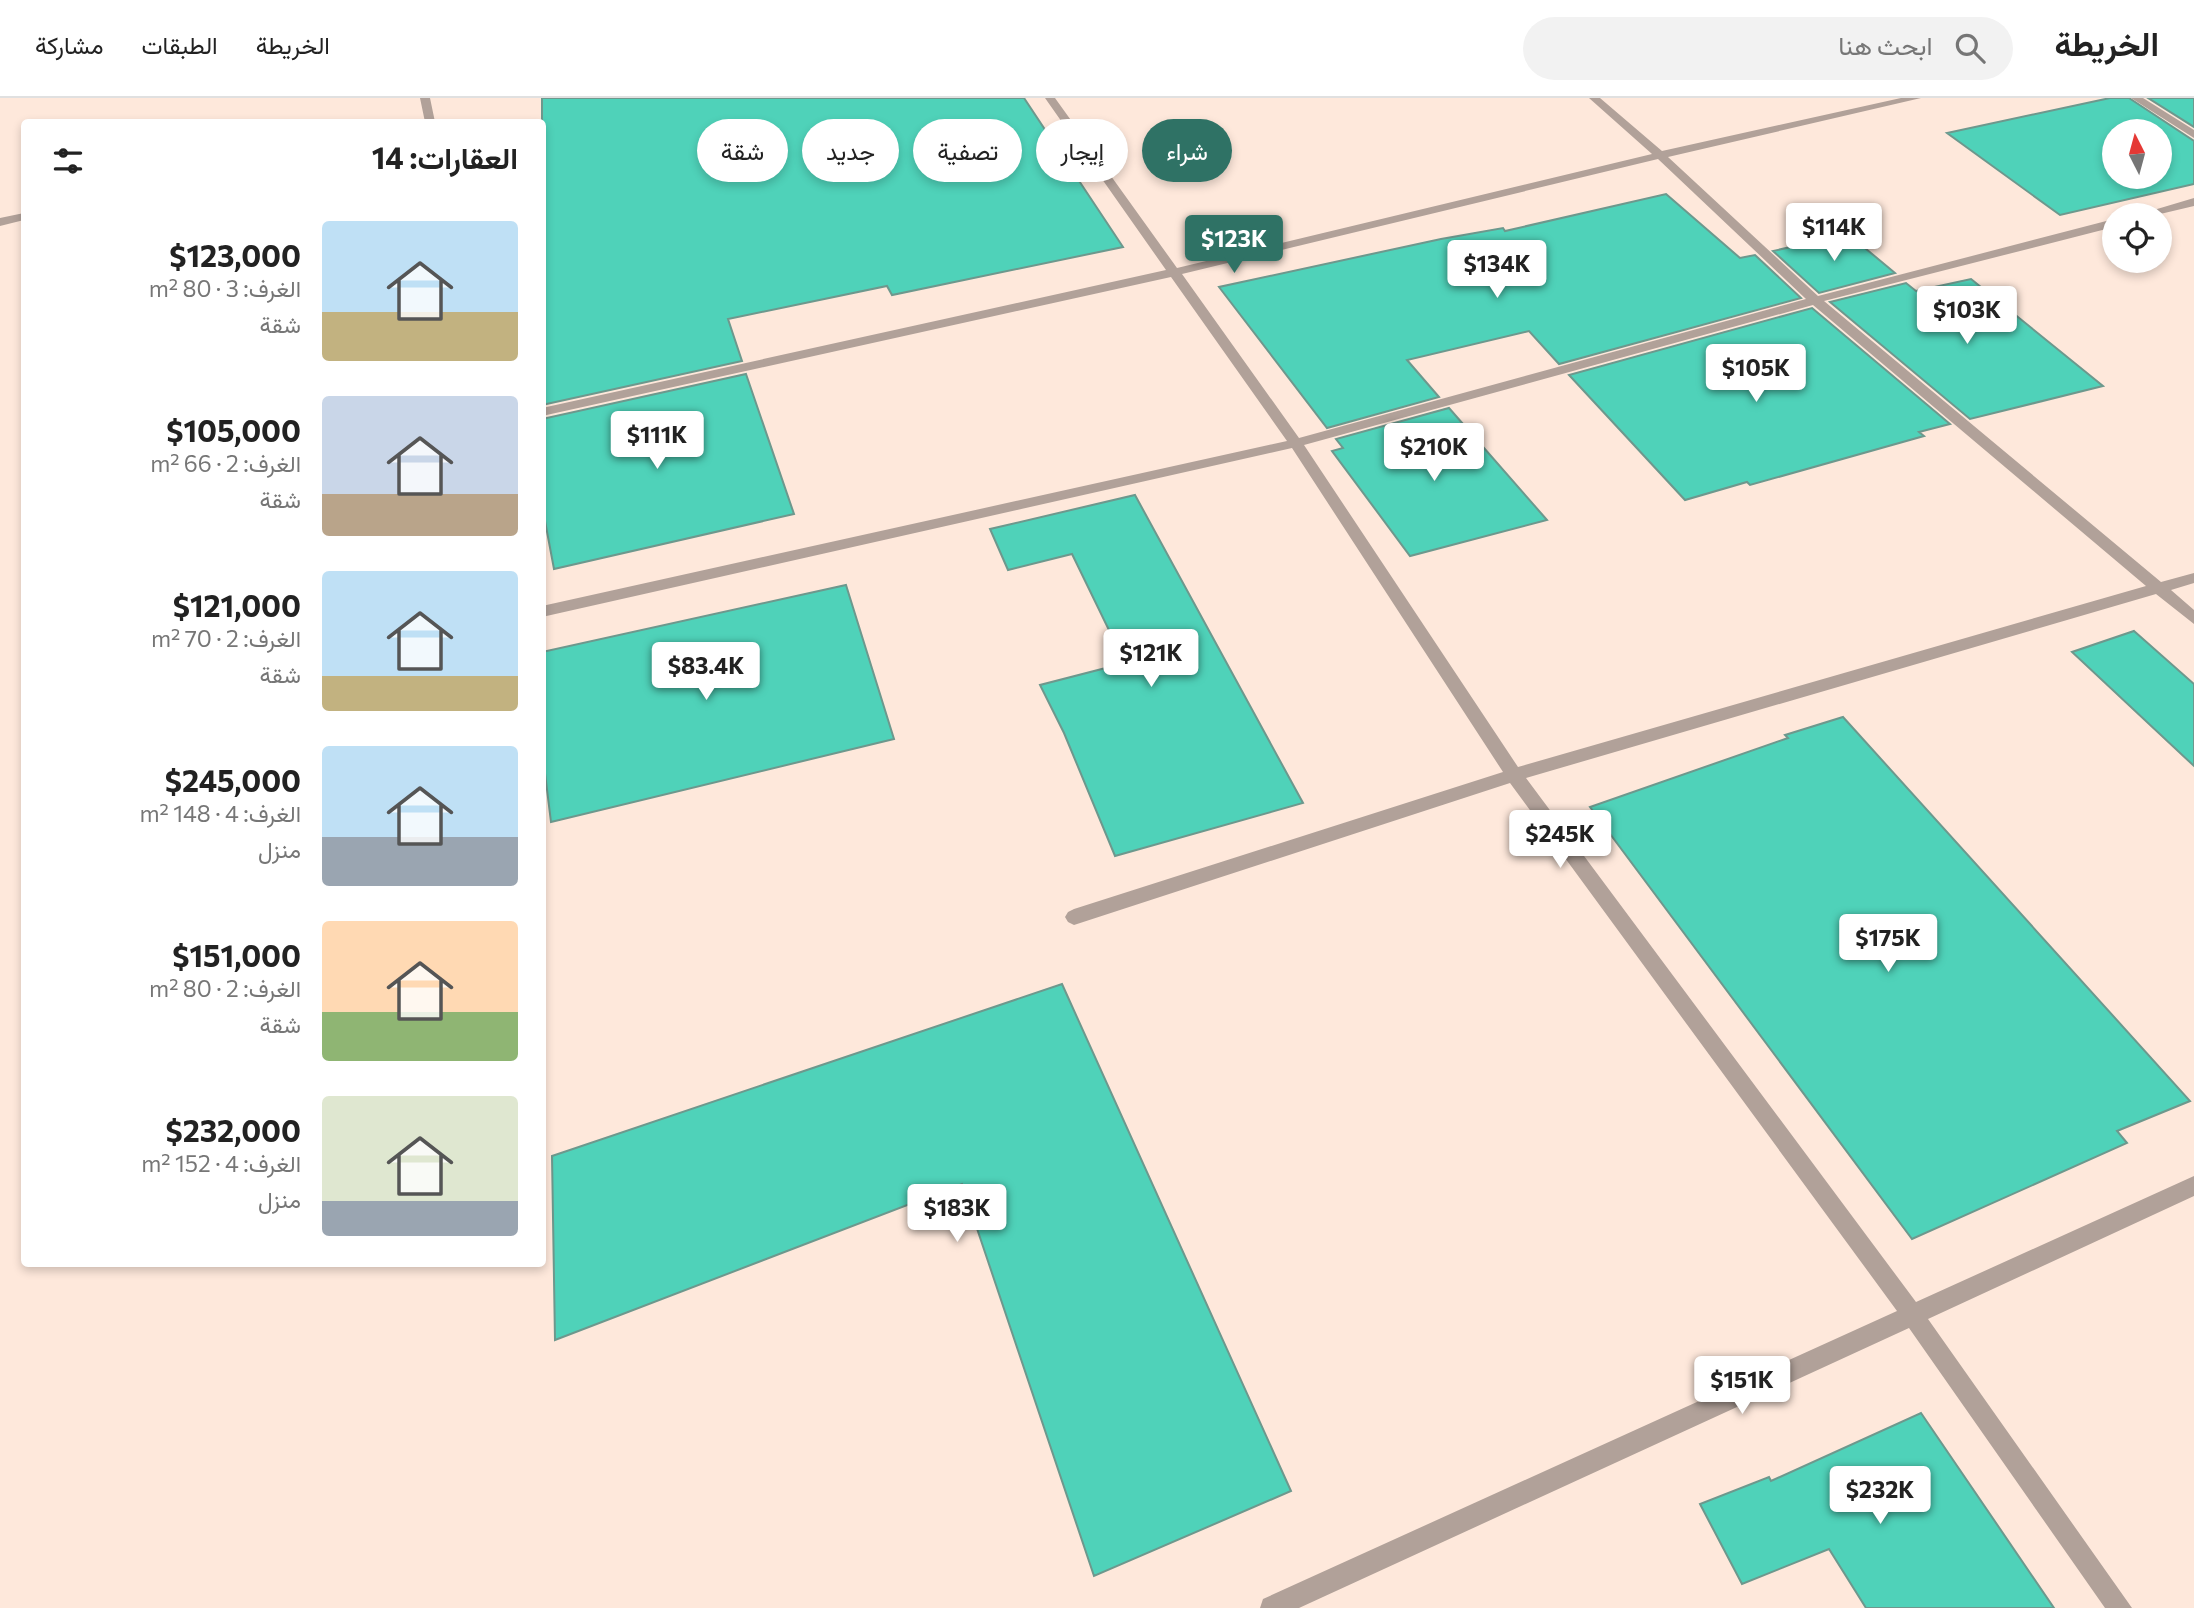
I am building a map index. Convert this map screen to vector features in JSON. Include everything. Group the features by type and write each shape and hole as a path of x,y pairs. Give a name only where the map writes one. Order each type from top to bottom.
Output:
{"street":[{"path":"425,98 429,119"},
{"path":"1050,98 1296,443 1514,775 1912,1314 2120,1608"},
{"path":"1594,98 1660,155 1815,300 2194,618"},
{"path":"546,411 1175,272 1660,155 1916,98"},
{"path":"2136,98 2194,135"},
{"path":"2172,208 2194,202"},
{"path":"0,222 21,218"},
{"path":"546,610 1296,443 1815,300 2102,226"},
{"path":"1074,917 1514,775 2194,578"},
{"path":"1272,1608 2194,1186"}],"building":[{"path":"542,98 1024,98 1038,119 1036,182 1080,182 1123,247 892,295 887,286 728,319 742,361 546,404 546,119 542,119"},
{"path":"2110,98 2129,98 2161,119 2102,119 2102,189 2172,189 2172,126 2194,141 2194,184 2112,203 2102,203 2102,205 2060,215 1947,133"},
{"path":"2148,98 2194,98 2194,127"},
{"path":"1666,194 1740,258 1755,255 1801,298 1559,364 1529,331 1407,360 1439,397 1327,428 1219,287 1441,239 1503,228 1505,231"},
{"path":"1848,234 1895,273 1819,293 1773,251"},
{"path":"1971,279 2103,386 1970,419 1830,302 1906,283 1916,291"},
{"path":"1812,308 1950,424 1919,432 1924,436 1750,485 1747,482 1685,500 1569,375"},
{"path":"746,374 794,514 554,569 546,526 546,418"},
{"path":"1449,408 1547,520 1410,556 1332,451 1343,448 1336,439"},
{"path":"1135,495 1303,803 1115,856 1064,733 1040,685 1125,663 1072,554 1008,570 990,529"},
{"path":"846,585 894,739 551,822 546,781 546,651"},
{"path":"2134,631 2194,684 2194,766 2072,652"},
{"path":"1843,717 2190,1101 2117,1131 2127,1143 1912,1239 1590,807 1788,738 1785,735"},
{"path":"1062,984 1291,1491 1094,1576 962,1184 555,1340 552,1156"},
{"path":"1921,1413 2054,1608 1866,1608 1829,1549 1742,1584 1700,1504 1769,1477 1771,1481"}]}
